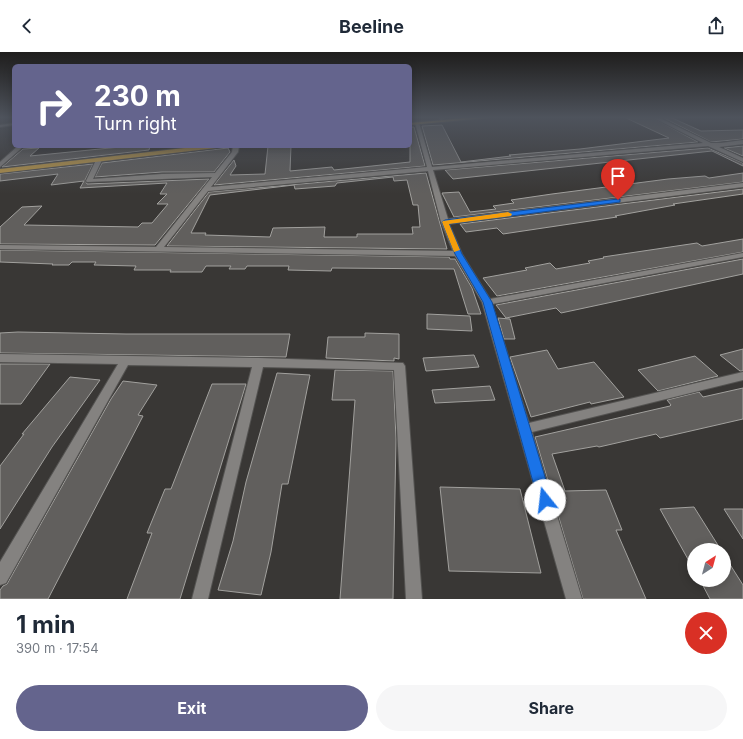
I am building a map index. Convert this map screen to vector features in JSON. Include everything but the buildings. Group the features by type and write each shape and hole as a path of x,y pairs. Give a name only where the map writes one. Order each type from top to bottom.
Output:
{"main road":[{"path":"0,170 180,148"},
{"path":"0,170 199,148"}],"street":[{"path":"420,143 431,170 445,222 458,254 488,302 574,599"},
{"path":"705,143 743,160"},
{"path":"207,189 734,143"},
{"path":"0,165 20,148"},
{"path":"158,250 218,175 235,152 236,148"},
{"path":"99,160 89,181 162,176 218,175"},
{"path":"445,222 743,185"},
{"path":"0,247 458,254"},
{"path":"488,302 743,255"},
{"path":"0,358 260,362 399,366 414,599"},
{"path":"0,577 125,361"},
{"path":"200,599 260,362"},
{"path":"524,429 743,376"}],"slow traffic":[{"path":"457,250 445,222 508,214"}],"route":[{"path":"545,500 488,302 458,254 445,222 618,200"}]}
